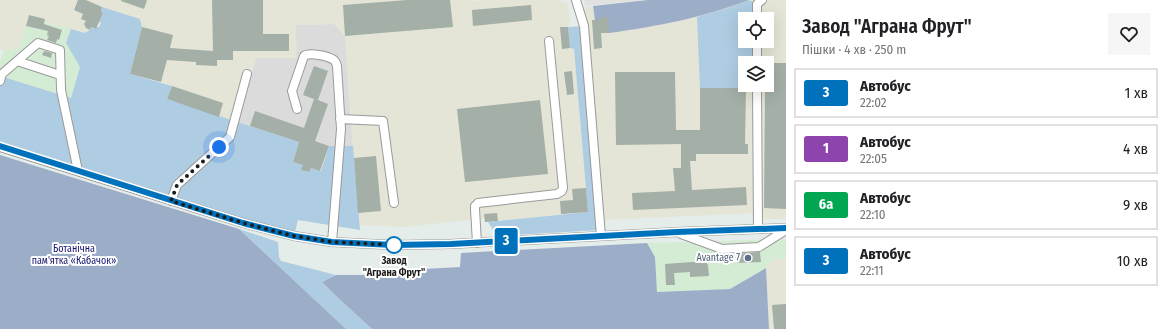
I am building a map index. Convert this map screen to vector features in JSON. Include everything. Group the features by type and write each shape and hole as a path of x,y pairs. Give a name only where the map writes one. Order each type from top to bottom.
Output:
{"street":[{"path":"576,0 584,26 602,236"},
{"path":"757,12 757,4 762,0"},
{"path":"477,243 475,206 478,203 557,194 560,193 563,188 549,41"},
{"path":"0,81 2,74 38,42 60,50 60,90 78,171"},
{"path":"297,109 292,91 304,56 307,54 312,54 330,58 335,61 337,66 341,130 332,242"},
{"path":"18,61 60,75"},
{"path":"171,201 177,185 230,137 248,74"},
{"path":"757,92 758,229"},
{"path":"340,118 383,121 394,202"},
{"path":"0,146 243,223 294,236 332,242 394,245 477,243 677,232 786,229"},
{"path":"677,232 722,249 759,247 786,229"}],"shaded area":[{"path":"0,0 78,0 74,10 83,14 81,19 86,21 84,25 90,30 85,33 44,22 45,19 29,15 19,49 0,49"},
{"path":"86,0 555,0 568,3 570,21 568,27 574,49 588,212 485,222 484,219 476,219 405,227 360,225 345,36 334,24 296,25 297,58 256,58 238,122 219,117 223,103 161,82 173,35 142,27 140,19 102,7"},
{"path":"584,0 644,0 585,6"},
{"path":"645,0 786,0 786,219 766,219 757,213 600,220 584,26 578,8"},
{"path":"749,0 757,4 757,12 738,12 738,48 757,48 757,56 738,56 738,88 700,88 697,17"},
{"path":"102,7 140,19 142,27 130,74 172,86 167,99 299,142 293,162 303,165 302,170 310,172 311,168 321,171 329,146 353,146 360,230 298,220 294,236 0,147 0,76 71,98 80,67 66,43 71,29 85,33 90,30 91,27 95,29 99,27 101,23 99,22 103,13 101,11"},
{"path":"44,22 71,29 66,43 80,67 71,98 0,76 0,62 4,50 19,49 26,26 42,30"},
{"path":"334,24 345,36 353,146 329,146 301,136 250,126 238,122 256,58 296,25"},
{"path":"584,26 601,230 497,236 488,222 588,212 574,49 570,48 568,27"},
{"path":"239,229 278,242 279,257 281,261 336,275 322,282 372,329 346,329"},
{"path":"786,239 786,259 774,259 766,268 730,289 657,292 655,257 647,243"},
{"path":"774,259 786,259 786,329 769,329 766,268"}],"green space":[{"path":"648,0 749,0 714,12 680,21 609,33 600,18 600,20 595,20 593,6"},
{"name":"Ботанічна пам'ятка «Кабачок»","path":"0,155 239,229 346,329 0,329"},
{"path":"647,243 655,257 657,292 730,289 766,268 769,329 372,329 322,282 336,275 421,275 423,269 460,267 461,253"}],"building":[{"path":"78,0 86,0 102,7 101,11 103,13 96,29 91,27 90,30 86,28 84,24 86,21 81,19 83,14 74,10"},
{"path":"121,0 147,0 144,9"},
{"path":"212,0 263,0 263,34 289,34 289,51 233,51 233,60 217,60 217,66 196,65 196,62 167,60 161,82 130,74 142,27 173,35 170,48 213,51"},
{"path":"407,0 450,0 453,27 345,36 343,5"},
{"path":"531,5 532,20 473,26 472,10"},
{"path":"29,15 45,19 44,24 62,30 59,40 57,39 56,43 47,40 49,36 47,35 48,31 26,26"},
{"path":"599,17 608,17 609,33 601,33 602,48 594,49 592,20 600,20"},
{"path":"560,27 568,27 570,48 562,49"},
{"path":"44,51 52,53 51,58 42,55"},
{"path":"774,63 786,63 786,209 764,208 765,92 774,92"},
{"path":"314,66 328,71 318,100 328,104 315,141 329,146 320,171 311,168 310,172 301,170 303,165 293,162 299,142 250,126 255,111 304,128 314,99 303,95"},
{"path":"572,71 574,94 567,95 564,72"},
{"path":"615,72 675,72 676,130 700,130 700,88 738,88 738,92 746,92 745,144 748,144 748,154 696,154 696,161 690,161 692,190 746,187 747,205 633,210 632,193 675,191 673,168 681,168 681,144 616,145"},
{"path":"172,86 223,103 219,117 167,99"},
{"path":"540,100 548,174 465,182 457,109"},
{"path":"376,156 381,211 358,213 354,158"},
{"path":"586,188 588,212 561,214 560,201 573,200 572,189"},
{"path":"497,213 498,221 485,222 484,214"},
{"path":"760,252 761,262 736,263 736,254"},
{"path":"705,261 708,265 709,276 690,277 690,272 674,273 675,285 666,285 665,264"},
{"path":"786,304 786,329 774,329 772,305"}],"bus line":[{"name":"3","path":"0,146 243,223 294,236 332,242 394,245 451,244 677,232 786,228"}],"place":[{"name":"Завод \"Аграна Фрут\"","path":"394,245"},
{"name":"Avantage 7","path":"748,258"}],"route":[{"path":"219,147 177,185 171,201 243,223 294,236 332,242 394,245"}]}
